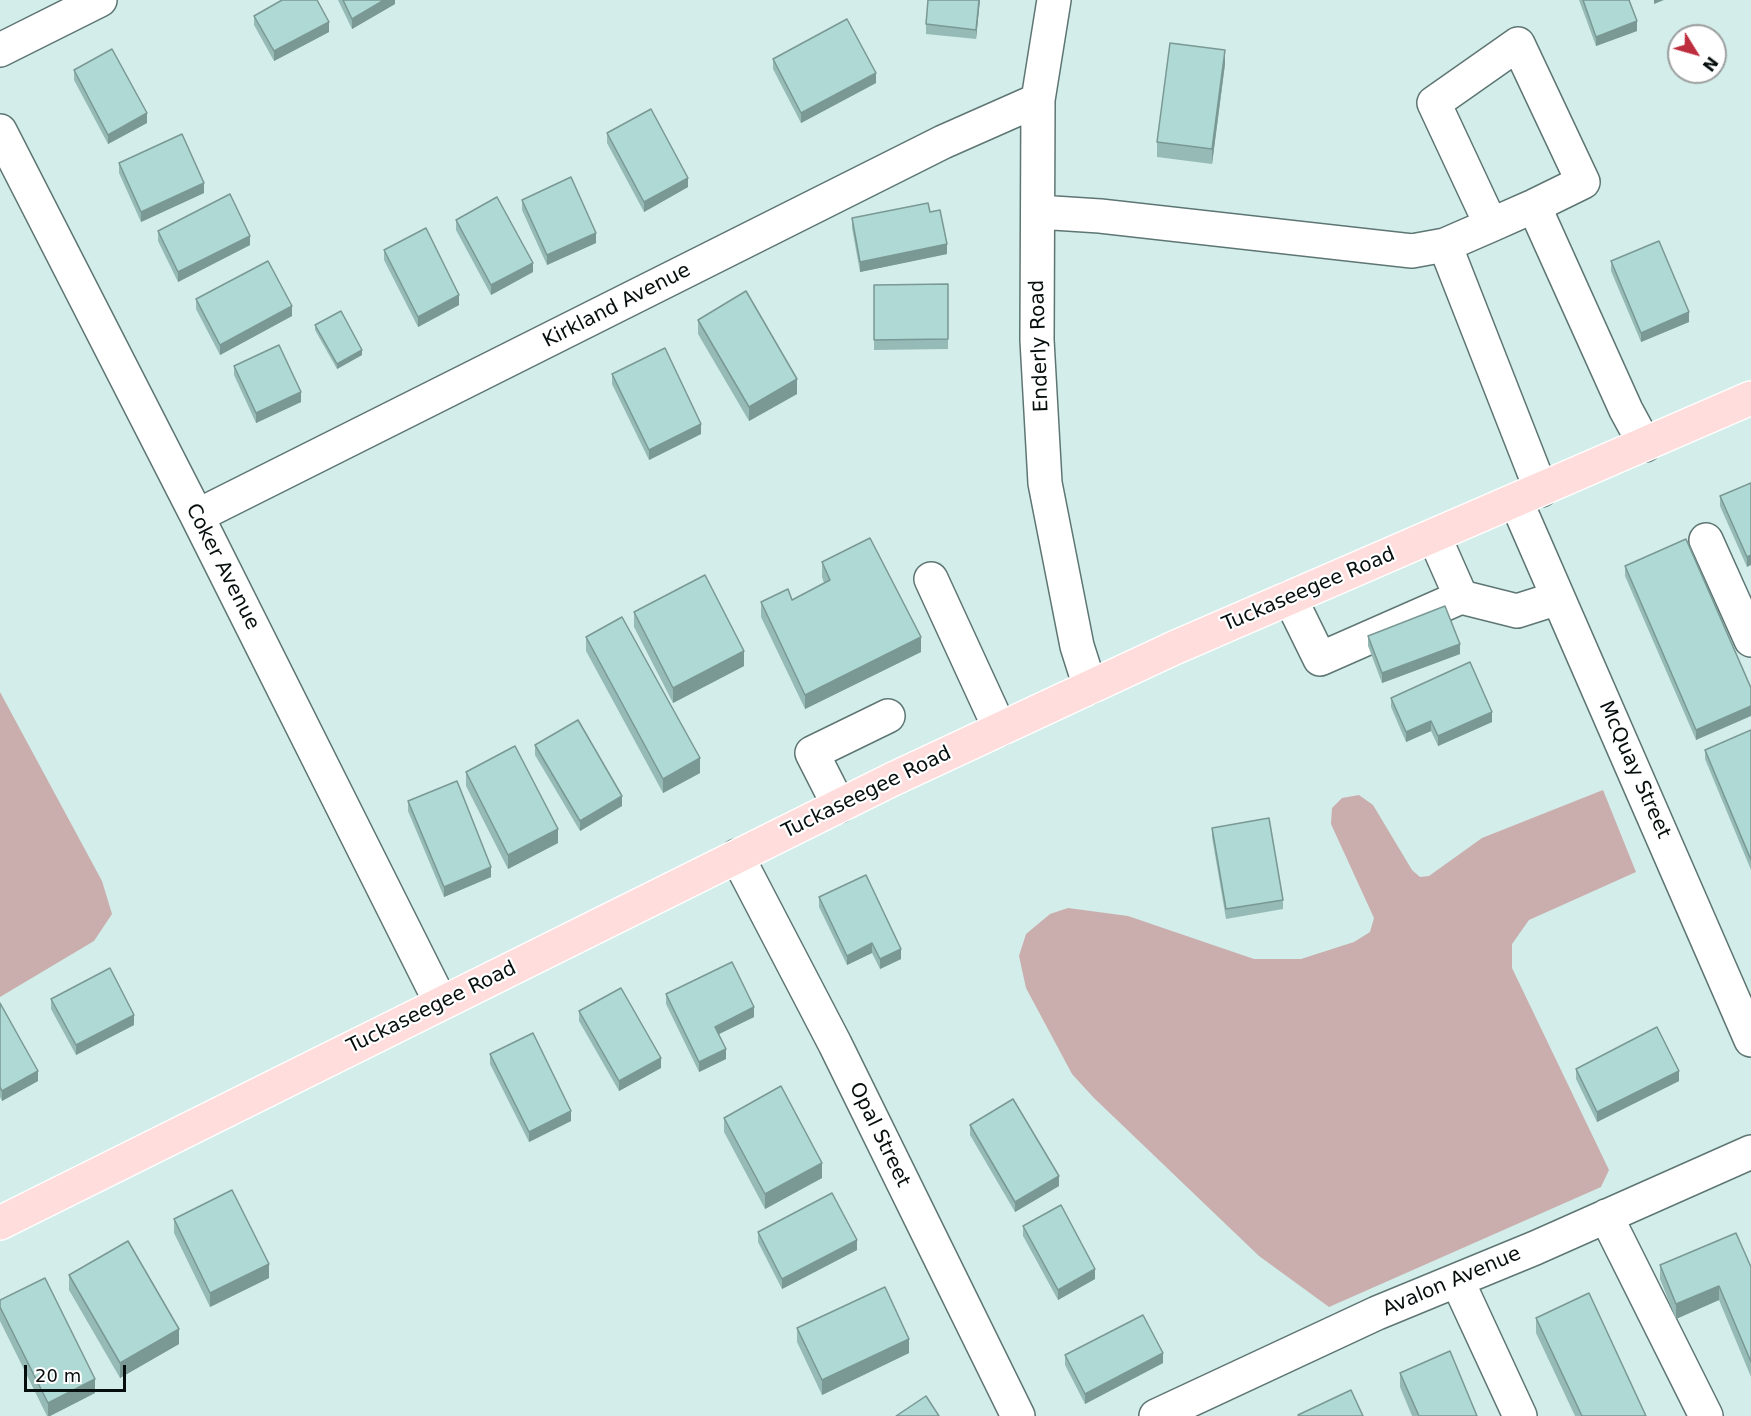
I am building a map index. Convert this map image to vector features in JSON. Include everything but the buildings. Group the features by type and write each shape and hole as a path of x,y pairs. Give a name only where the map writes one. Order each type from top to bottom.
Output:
{"main road":[{"name":"Tuckaseegee Road","path":"0,1223 736,856 1000,729 1174,648 1751,398"}],"street":[{"path":"0,50 100,0"},
{"name":"Enderly Road","path":"1054,0 1038,100 1037,340 1045,483 1077,646 1090,687"},
{"path":"1038,212 1100,216 1412,251 1445,245 1491,225 1534,206 1582,182 1518,44 1434,103 1491,225"},
{"name":"Kirkland Avenue","path":"197,516 933,147 1038,100"},
{"name":"Coker Avenue","path":"0,131 197,516 441,1003"},
{"path":"1534,206 1626,410 1645,445"},
{"name":"McQuay Street","path":"1445,245 1528,495 1558,598 1751,1040"},
{"path":"1434,536 1461,597"},
{"path":"1706,540 1742,597 1751,640"},
{"path":"931,579 1000,729"},
{"path":"1290,598 1320,659 1461,597 1517,611 1558,598"},
{"path":"839,806 812,753 888,716"},
{"name":"Opal Street","path":"736,856 834,1044 1018,1416"},
{"name":"Avalon Avenue","path":"1156,1416 1377,1313 1751,1152"},
{"path":"1606,1216 1706,1416"},
{"path":"1457,1280 1520,1416"}],"shaded area":[{"path":"0,692 102,881 112,914 94,941 0,997"},
{"path":"1603,790 1636,872 1529,920 1512,944 1512,968 1609,1170 1601,1187 1329,1307 1259,1256 1094,1098 1072,1074 1026,988 1019,956 1026,934 1050,914 1068,908 1128,916 1254,959 1301,959 1354,942 1370,932 1374,918 1331,824 1332,808 1342,798 1359,795 1373,805 1412,870 1420,877 1429,876 1482,838"}]}
